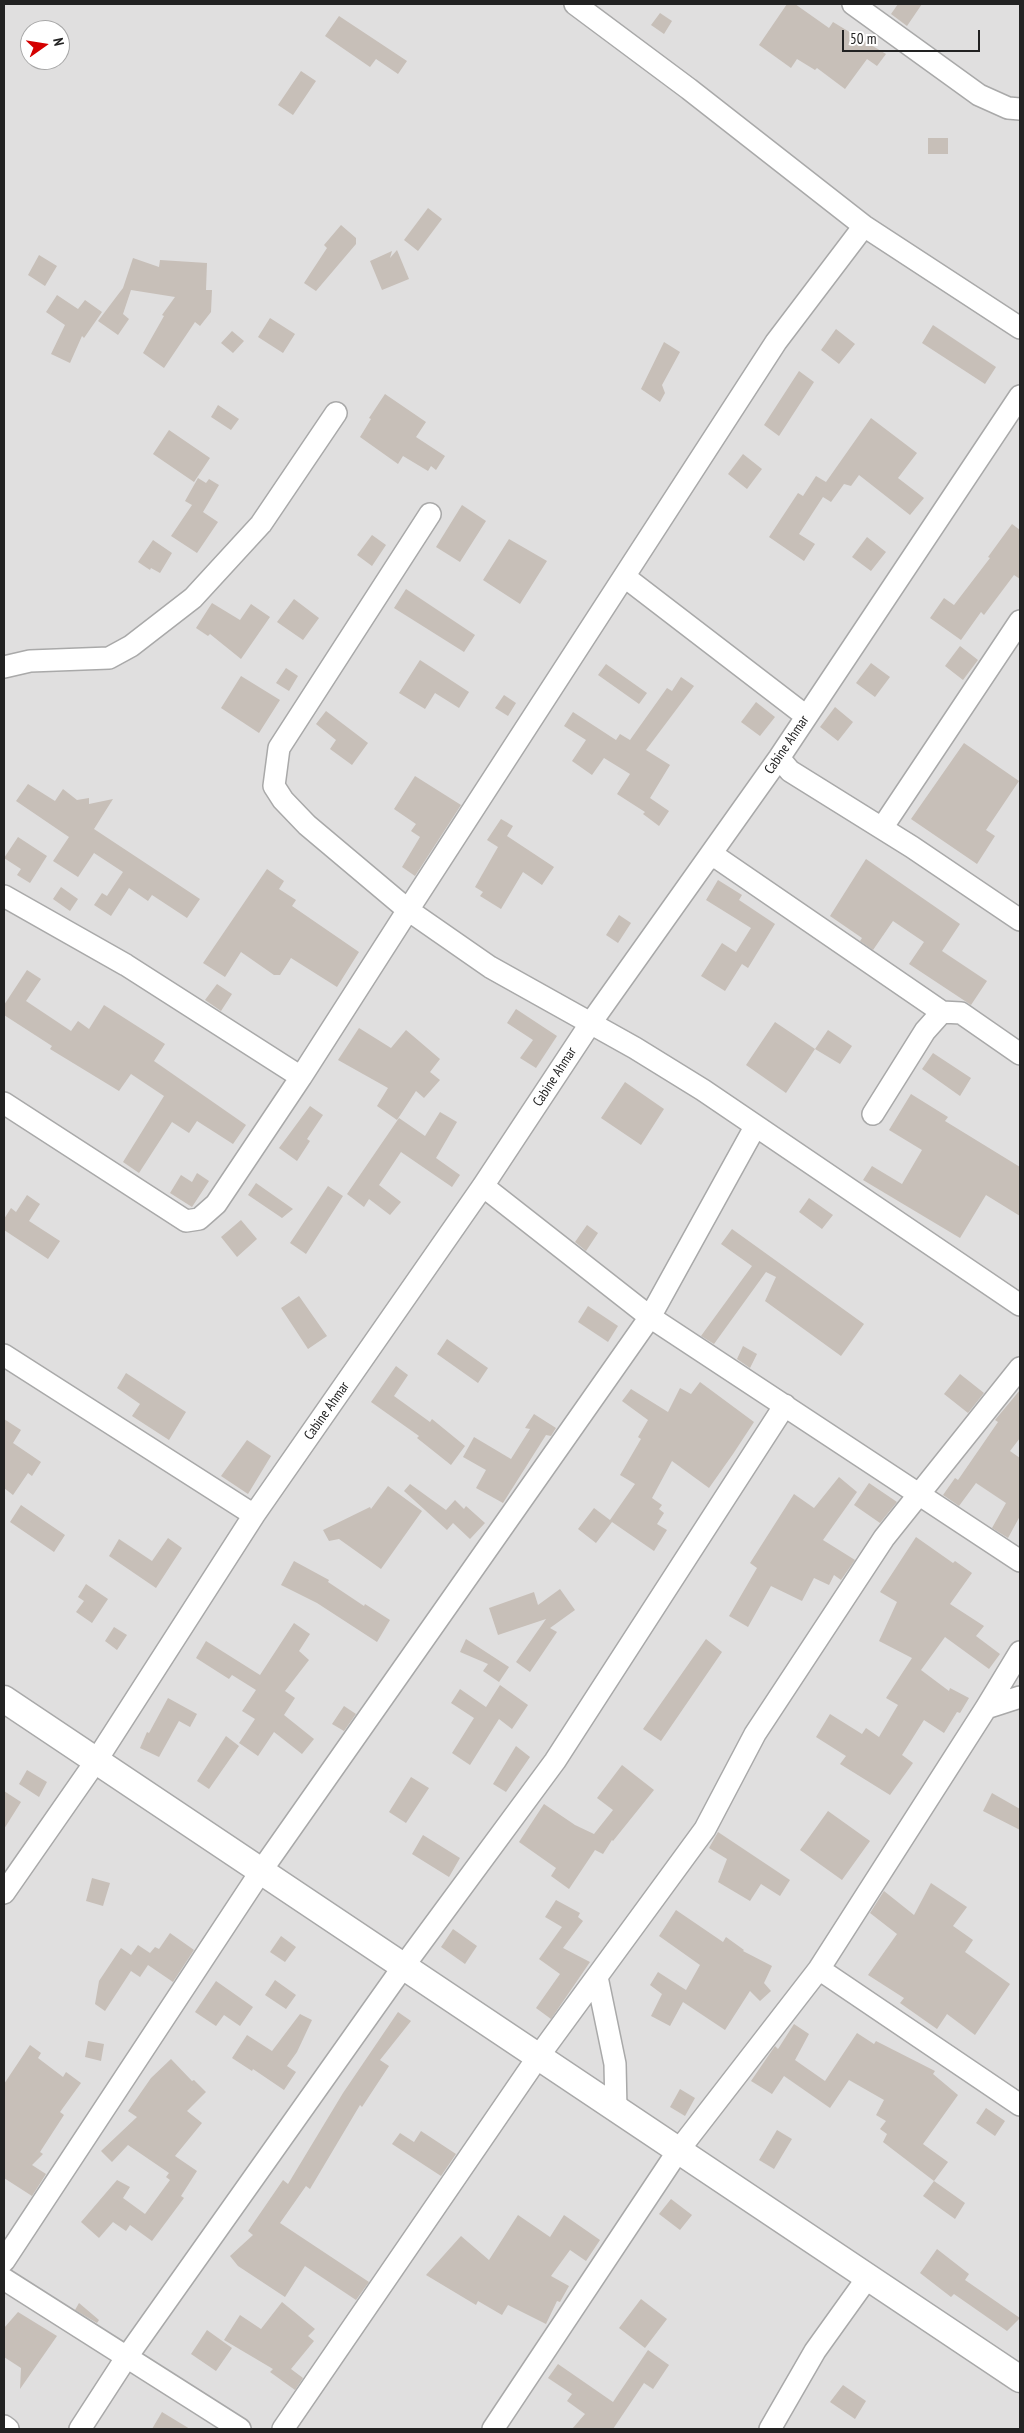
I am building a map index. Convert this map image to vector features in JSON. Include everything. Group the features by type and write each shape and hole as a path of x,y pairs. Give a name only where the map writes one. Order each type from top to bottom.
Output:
{"street":[{"path":"574,4 689,89 864,226 1020,328"},
{"path":"853,4 979,95 1008,108 1020,109"},
{"path":"4,1103 186,1221 199,1219 216,1204 301,1077 776,342 864,226"},
{"name":"Cabine Ahmar","path":"4,1893 96,1761 254,1515 483,1186 590,1024 779,758 1020,396"},
{"path":"4,667 30,662 109,658 131,646 193,598 262,524 336,412"},
{"path":"430,514 279,748 274,786 282,800 307,825 408,910 490,966 676,1073 1020,1305"},
{"path":"625,577 806,716"},
{"path":"882,828 1020,621"},
{"path":"779,758 790,771 882,828 1020,920"},
{"path":"710,856 719,859 942,1012 961,1013 1020,1054"},
{"path":"4,896 126,965 301,1077"},
{"path":"873,1114 925,1031 942,1012"},
{"path":"4,2261 261,1871 650,1317 755,1127"},
{"path":"483,1186 650,1317 920,1493 1020,1561"},
{"path":"4,1355 254,1515"},
{"path":"284,2429 538,2057 705,1829 755,1734 884,1538 1020,1368"},
{"path":"80,2429 126,2358 403,1967 554,1761 785,1405"},
{"path":"493,2429 678,2151 819,1969 1020,1652"},
{"path":"986,1708 1020,1697"},
{"path":"4,1699 1020,2379"},
{"path":"819,1969 1020,2105"},
{"path":"597,1976 615,2064 616,2109"},
{"path":"770,2429 815,2351 868,2277"},
{"path":"4,2279 240,2429"},
{"path":"502,2429 511,2400"},
{"path":"4,2426 8,2429"}],"shaded area":[{"path":"4,4 1020,4 1020,2429 4,2429"}],"building":[{"path":"787,4 795,4 829,28 833,22 886,54 877,66 867,59 845,89 817,68 815,70 797,59 791,68 759,45"},
{"path":"898,4 922,4 907,26 891,14"},
{"path":"660,13 672,21 664,34 651,25"},
{"path":"339,16 407,61 398,74 376,59 370,67 325,36"},
{"path":"301,71 316,81 293,115 278,105"},
{"path":"928,138 948,138 948,154 928,154"},
{"path":"428,208 442,219 418,251 404,240"},
{"path":"341,225 356,238 356,244 316,291 304,283 327,248 324,245"},
{"path":"397,250 409,279 382,290 370,261 392,251 390,258"},
{"path":"39,255 57,266 45,286 28,275"},
{"path":"133,258 159,267 160,260 207,263 206,290 212,290 211,312 200,326 195,322 164,368 143,353 164,316 162,315 175,297 131,290 123,314 129,319 118,335 98,321 123,288"},
{"path":"57,295 78,309 85,300 102,312 84,338 82,336 70,363 51,354 65,325 46,312"},
{"path":"270,318 295,334 283,353 258,337"},
{"path":"933,325 996,367 985,384 922,343"},
{"path":"836,329 855,344 839,364 821,350"},
{"path":"232,331 244,341 233,353 221,343"},
{"path":"664,342 680,352 662,385 665,393 660,402 641,389"},
{"path":"799,371 814,382 779,436 764,425"},
{"path":"385,394 426,422 416,437 445,456 436,470 431,466 428,471 403,456 398,464 360,437 371,419 369,418"},
{"path":"218,405 239,419 231,430 211,417"},
{"path":"871,418 917,453 898,478 924,498 910,515 859,475 851,486 844,484 831,502 823,497 799,534 815,544 804,561 769,537 798,493 803,496 816,476 826,482"},
{"path":"169,430 210,458 194,482 153,454"},
{"path":"743,454 762,469 747,489 728,474"},
{"path":"198,478 206,483 209,479 219,485 203,512 218,522 197,553 171,536 192,505 185,501"},
{"path":"462,505 486,521 460,562 436,547"},
{"path":"1012,524 1020,530 1020,579 1014,575 984,615 981,612 961,640 930,618 944,598 954,605 990,558 988,557"},
{"path":"372,535 386,545 372,566 357,555"},
{"path":"867,537 886,552 871,571 852,557"},
{"path":"509,539 547,561 520,604 483,580"},
{"path":"153,540 172,553 160,573 151,568 150,570 138,562"},
{"path":"406,589 475,635 464,652 394,608"},
{"path":"294,599 319,618 303,640 277,622"},
{"path":"212,603 240,620 251,604 270,617 241,659 210,634 208,636 196,628"},
{"path":"960,646 978,660 963,680 945,666"},
{"path":"420,660 469,692 459,708 435,693 425,709 399,693"},
{"path":"871,663 890,677 875,697 856,683"},
{"path":"606,664 647,693 639,704 598,675"},
{"path":"286,668 298,676 289,691 276,683"},
{"path":"241,676 280,700 259,733 221,708"},
{"path":"681,677 694,686 646,750 670,765 650,798 669,811 659,826 643,814 645,812 617,794 630,774 604,758 592,775 572,761 586,740 564,726 573,712 616,740 620,734 630,740 667,688 672,691"},
{"path":"504,695 516,703 508,716 495,708"},
{"path":"756,702 775,717 760,736 741,722"},
{"path":"835,707 853,722 838,741 820,727"},
{"path":"326,711 368,743 352,765 330,749 336,740 316,724"},
{"path":"964,743 1019,781 986,830 995,836 977,864 911,819"},
{"path":"415,776 461,805 415,876 402,867 420,837 411,831 416,824 394,809"},
{"path":"28,784 55,801 63,789 77,800 89,798 89,804 113,799 94,829 200,899 187,918 152,895 148,901 129,888 111,916 94,905 102,893 107,896 123,872 94,853 78,877 53,861 69,837 16,801"},
{"path":"501,819 513,826 507,836 554,867 542,885 523,872 501,909 480,896 483,892 475,887 498,847 487,840"},
{"path":"18,837 47,856 30,883 17,875 21,869 4,858"},
{"path":"866,859 960,924 942,951 987,981 971,1005 909,964 924,942 893,921 873,950 860,941 862,938 830,916"},
{"path":"267,869 284,881 279,889 296,900 292,906 359,952 337,987 291,958 280,975 274,975 241,952 225,977 203,963"},
{"path":"718,880 742,895 739,900 775,924 748,968 742,964 725,991 701,976 722,943 736,952 751,928 706,900"},
{"path":"61,887 78,899 70,911 53,899"},
{"path":"619,915 631,923 618,943 606,935"},
{"path":"27,970 41,979 26,1001 71,1031 78,1021 89,1029 104,1005 165,1044 154,1061 246,1125 233,1144 197,1121 189,1133 172,1122 139,1173 123,1162 164,1096 131,1074 119,1091 50,1049 52,1046 4,1015 4,1005"},
{"path":"217,984 232,994 221,1011 205,1000"},
{"path":"516,1009 557,1036 536,1068 520,1058 533,1040 507,1023"},
{"path":"775,1022 815,1049 786,1093 746,1065"},
{"path":"359,1028 391,1048 406,1030 440,1059 430,1072 440,1080 424,1098 416,1091 397,1120 377,1106 388,1088 338,1060"},
{"path":"828,1030 852,1046 840,1064 815,1049"},
{"path":"933,1053 971,1078 960,1096 922,1069"},
{"path":"625,1082 664,1109 641,1145 601,1118"},
{"path":"911,1094 948,1117 945,1121 1020,1167 1020,1216 986,1195 960,1238 863,1180 872,1166 902,1184 922,1150 889,1130"},
{"path":"310,1106 323,1115 307,1139 310,1141 297,1161 279,1148"},
{"path":"440,1112 457,1122 436,1158 460,1175 452,1187 401,1152 379,1185 401,1202 390,1215 369,1199 364,1207 347,1194 399,1118 425,1136"},
{"path":"197,1173 209,1181 192,1207 170,1193 181,1175 192,1182"},
{"path":"256,1183 293,1209 282,1218 248,1195"},
{"path":"328,1186 343,1196 306,1254 290,1243"},
{"path":"27,1195 40,1204 29,1221 60,1241 48,1259 4,1230 4,1219 11,1208 16,1212"},
{"path":"809,1198 833,1215 822,1229 799,1212"},
{"path":"241,1220 257,1239 237,1257 221,1237"},
{"path":"587,1225 598,1233 586,1251 575,1242"},
{"path":"732,1229 864,1324 841,1356 765,1301 776,1277 766,1272 714,1344 701,1336 752,1266 721,1244"},
{"path":"299,1296 327,1336 308,1349 281,1308"},
{"path":"588,1306 618,1326 608,1342 578,1322"},
{"path":"447,1339 488,1368 478,1383 437,1354"},
{"path":"743,1346 757,1354 750,1368 737,1359"},
{"path":"396,1366 408,1375 394,1396 430,1422 432,1419 465,1446 451,1465 417,1438 419,1436 371,1402"},
{"path":"126,1373 186,1412 169,1440 132,1416 140,1404 117,1388"},
{"path":"960,1374 984,1393 968,1413 944,1394"},
{"path":"700,1382 754,1422 709,1488 672,1461 652,1498 662,1505 659,1509 664,1513 657,1524 667,1530 654,1551 612,1522 596,1543 578,1529 594,1508 610,1520 635,1484 620,1475 641,1439 638,1437 648,1420 622,1401 631,1389 668,1412 680,1388 691,1394"},
{"path":"1020,1390 1020,1438 1010,1451 1020,1458 1020,1516 1008,1538 992,1528 1006,1503 976,1483 959,1506 943,1495 955,1478 958,1480 998,1422 995,1420"},
{"path":"534,1414 556,1428 551,1436 546,1435 503,1503 476,1488 486,1470 463,1457 474,1437 511,1459 530,1429 525,1428"},
{"path":"4,1419 21,1430 13,1443 41,1462 32,1476 28,1473 13,1495 4,1488"},
{"path":"247,1440 271,1456 248,1494 221,1476"},
{"path":"839,1477 857,1492 823,1540 855,1560 841,1580 834,1575 829,1585 814,1578 802,1601 771,1586 748,1627 729,1616 757,1568 750,1563 794,1494 814,1508"},
{"path":"869,1483 897,1502 880,1523 854,1505"},
{"path":"410,1484 446,1510 455,1500 464,1509 466,1506 485,1523 470,1539 453,1523 447,1530 404,1491"},
{"path":"388,1486 422,1511 381,1569 339,1539 329,1541 323,1530 370,1507 371,1509"},
{"path":"21,1505 65,1535 54,1552 10,1522"},
{"path":"916,1537 953,1563 955,1561 972,1573 950,1604 984,1626 976,1636 1000,1654 989,1669 945,1637 921,1670 949,1691 950,1688 969,1698 960,1713 957,1712 944,1733 924,1720 902,1755 913,1763 890,1795 840,1764 846,1756 816,1737 830,1714 862,1734 866,1728 879,1737 898,1705 886,1698 912,1658 879,1641 897,1602 880,1592"},
{"path":"168,1538 182,1548 156,1588 109,1556 119,1539 152,1561"},
{"path":"294,1561 329,1580 328,1582 364,1606 365,1604 390,1620 377,1642 317,1603 281,1585"},
{"path":"86,1584 108,1599 92,1623 76,1612 84,1601 78,1597"},
{"path":"560,1589 575,1610 550,1628 557,1632 530,1672 516,1662 546,1619 498,1635 489,1608 534,1592 538,1605"},
{"path":"294,1623 310,1634 299,1651 309,1660 285,1691 295,1698 284,1715 314,1739 302,1754 274,1732 258,1756 239,1743 255,1719 242,1711 256,1690 232,1675 229,1679 196,1658 206,1641 260,1675"},
{"path":"114,1627 127,1635 117,1650 105,1641"},
{"path":"466,1639 509,1667 499,1682 483,1671 488,1664 460,1652"},
{"path":"706,1639 722,1652 661,1741 643,1729"},
{"path":"500,1685 528,1705 512,1729 499,1719 470,1765 452,1753 474,1718 451,1703 460,1689 486,1707"},
{"path":"168,1698 197,1714 190,1727 179,1721 159,1757 140,1748 147,1732 149,1733"},
{"path":"344,1706 356,1714 344,1731 332,1724"},
{"path":"226,1736 239,1746 209,1789 197,1781"},
{"path":"516,1746 530,1757 506,1792 493,1784"},
{"path":"622,1765 654,1790 612,1840 603,1854 595,1850 569,1889 551,1876 556,1868 519,1842 544,1804 575,1825 594,1834 613,1810 597,1798"},
{"path":"27,1770 47,1782 39,1797 19,1784"},
{"path":"411,1777 429,1788 406,1823 389,1812"},
{"path":"4,1791 21,1802 4,1829"},
{"path":"992,1793 1020,1809 1020,1830 983,1811"},
{"path":"828,1811 870,1841 842,1880 800,1850"},
{"path":"718,1832 790,1880 780,1896 761,1884 750,1901 718,1882 727,1859 709,1848"},
{"path":"423,1835 460,1858 449,1877 412,1854"},
{"path":"92,1878 110,1883 103,1906 86,1901"},
{"path":"931,1883 967,1907 953,1926 973,1940 965,1952 1010,1984 975,2035 947,2014 937,2029 900,2003 904,1998 868,1975 897,1934 870,1913 884,1891 914,1915"},
{"path":"556,1900 580,1913 578,1917 583,1921 563,1948 590,1962 551,2019 536,2008 560,1974 539,1959 562,1927 545,1917"},
{"path":"676,1910 723,1942 726,1937 743,1951 772,1966 764,1983 771,1991 760,2001 750,1991 725,2030 683,2002 670,2026 651,2016 662,1994 650,1985 658,1972 686,1990 700,1965 659,1936"},
{"path":"453,1929 477,1946 465,1964 441,1947"},
{"path":"170,1933 194,1950 173,1982 148,1965 140,1977 131,1971 105,2011 95,2004 99,1981 121,1948 131,1955 138,1945 150,1953 155,1947 159,1949"},
{"path":"281,1936 296,1947 285,1962 270,1952"},
{"path":"275,1980 296,1995 286,2009 265,1995"},
{"path":"216,1981 253,2007 240,2026 224,2015 216,2026 195,2012"},
{"path":"398,2012 411,2021 380,2060 389,2066 362,2107 360,2105 310,2189 306,2186 280,2223 369,2282 356,2300 305,2266 285,2297 238,2266 230,2256 253,2235 248,2231 283,2180 288,2184 343,2093"},
{"path":"300,2014 312,2020 297,2052 287,2066 296,2072 284,2090 253,2069 252,2071 232,2058 247,2035 272,2051"},
{"path":"794,2024 809,2034 795,2060 825,2081 857,2033 874,2044 876,2041 935,2071 933,2074 958,2095 923,2144 948,2162 934,2181 883,2142 887,2134 880,2129 886,2121 876,2115 884,2100 849,2080 830,2108 784,2076 772,2094 751,2081 775,2046 778,2049"},
{"path":"88,2041 104,2044 101,2061 85,2057"},
{"path":"30,2045 41,2053 38,2058 63,2077 66,2072 81,2083 60,2112 64,2115 40,2152 43,2154 32,2165 46,2174 32,2196 4,2178 4,2084"},
{"path":"171,2059 192,2081 194,2080 206,2092 187,2111 202,2123 175,2156 197,2171 181,2196 184,2198 152,2241 130,2225 126,2231 113,2222 99,2238 81,2222 117,2180 130,2187 123,2198 145,2214 170,2180 166,2177 169,2173 128,2145 112,2162 101,2151 137,2117 128,2111 151,2078"},
{"path":"680,2089 695,2098 685,2116 670,2107"},
{"path":"986,2108 1005,2121 995,2136 976,2123"},
{"path":"777,2130 792,2139 774,2169 759,2160"},
{"path":"421,2131 456,2154 441,2176 392,2144 400,2133 414,2142"},
{"path":"934,2181 965,2203 955,2219 923,2196"},
{"path":"671,2199 692,2215 680,2230 659,2214"},
{"path":"518,2215 550,2237 564,2215 600,2240 586,2261 570,2250 551,2276 569,2286 560,2302 557,2301 546,2324 508,2305 502,2315 478,2301 476,2305 426,2275 461,2236 489,2260"},
{"path":"937,2249 969,2274 965,2280 1020,2318 1007,2331 954,2294 951,2297 920,2273"},
{"path":"641,2299 667,2319 645,2348 619,2328"},
{"path":"282,2302 315,2329 308,2336 314,2341 291,2369 303,2378 295,2390 270,2372 273,2369 224,2340 240,2315 261,2329"},
{"path":"79,2303 99,2320 97,2323 75,2310"},
{"path":"18,2312 57,2336 20,2389 21,2368 4,2357 4,2328"},
{"path":"207,2330 232,2348 216,2371 191,2354"},
{"path":"648,2350 669,2365 653,2389 644,2383 613,2429 572,2429 585,2414 567,2401 572,2394 548,2378 558,2364 613,2402"},
{"path":"843,2385 866,2401 855,2419 830,2402"},
{"path":"162,2412 190,2429 152,2429"}]}
